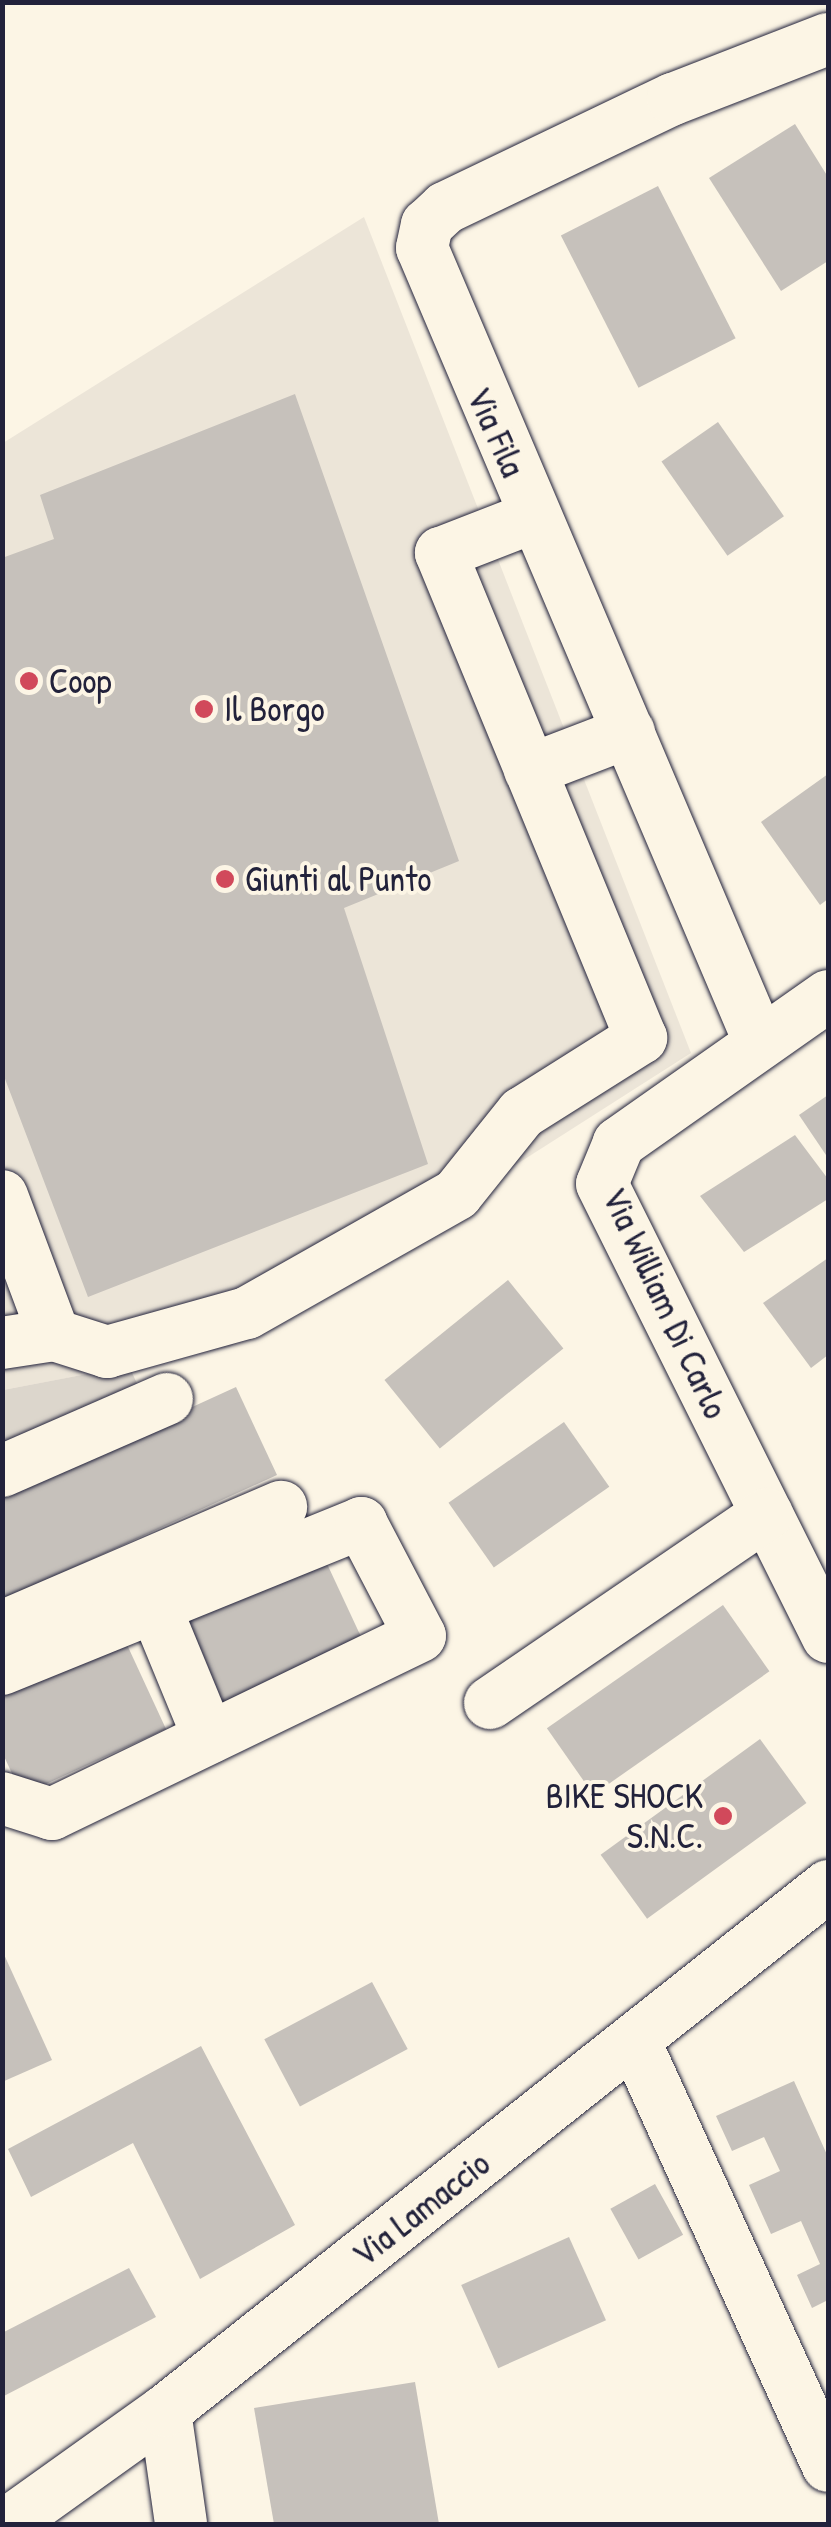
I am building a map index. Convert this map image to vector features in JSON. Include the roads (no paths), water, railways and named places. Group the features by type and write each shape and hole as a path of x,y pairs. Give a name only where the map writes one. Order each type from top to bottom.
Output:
{"street":[{"name":"Via Fila","path":"760,1044 428,278 427,225 672,100 828,39"},
{"path":"2,1343 54,1335 107,1352 246,1313 457,1194 522,1113 641,1038 441,554 534,517"},
{"path":"530,770 628,732"},
{"name":"Via William Di Carlo","path":"828,996 619,1144 602,1184 828,1637"},
{"path":"2,1196 54,1335"},
{"path":"2,1471 167,1399"},
{"path":"2,1627 280,1507"},
{"path":"490,1702 767,1514"},
{"path":"2,1669 157,1612 361,1524 420,1636 52,1814 2,1798"},
{"path":"157,1612 208,1738"},
{"name":"Via Lamaccio","path":"8,2524 165,2411 828,1886"},
{"path":"634,2040 828,2466"},
{"path":"165,2411 181,2524"}],"place":[{"name":"Coop","path":"29,681"},
{"name":"Il Borgo","path":"204,709"},
{"name":"Giunti al Punto","path":"225,879"},
{"name":"BIKE SHOCK S.N.C.","path":"723,1816"}]}
